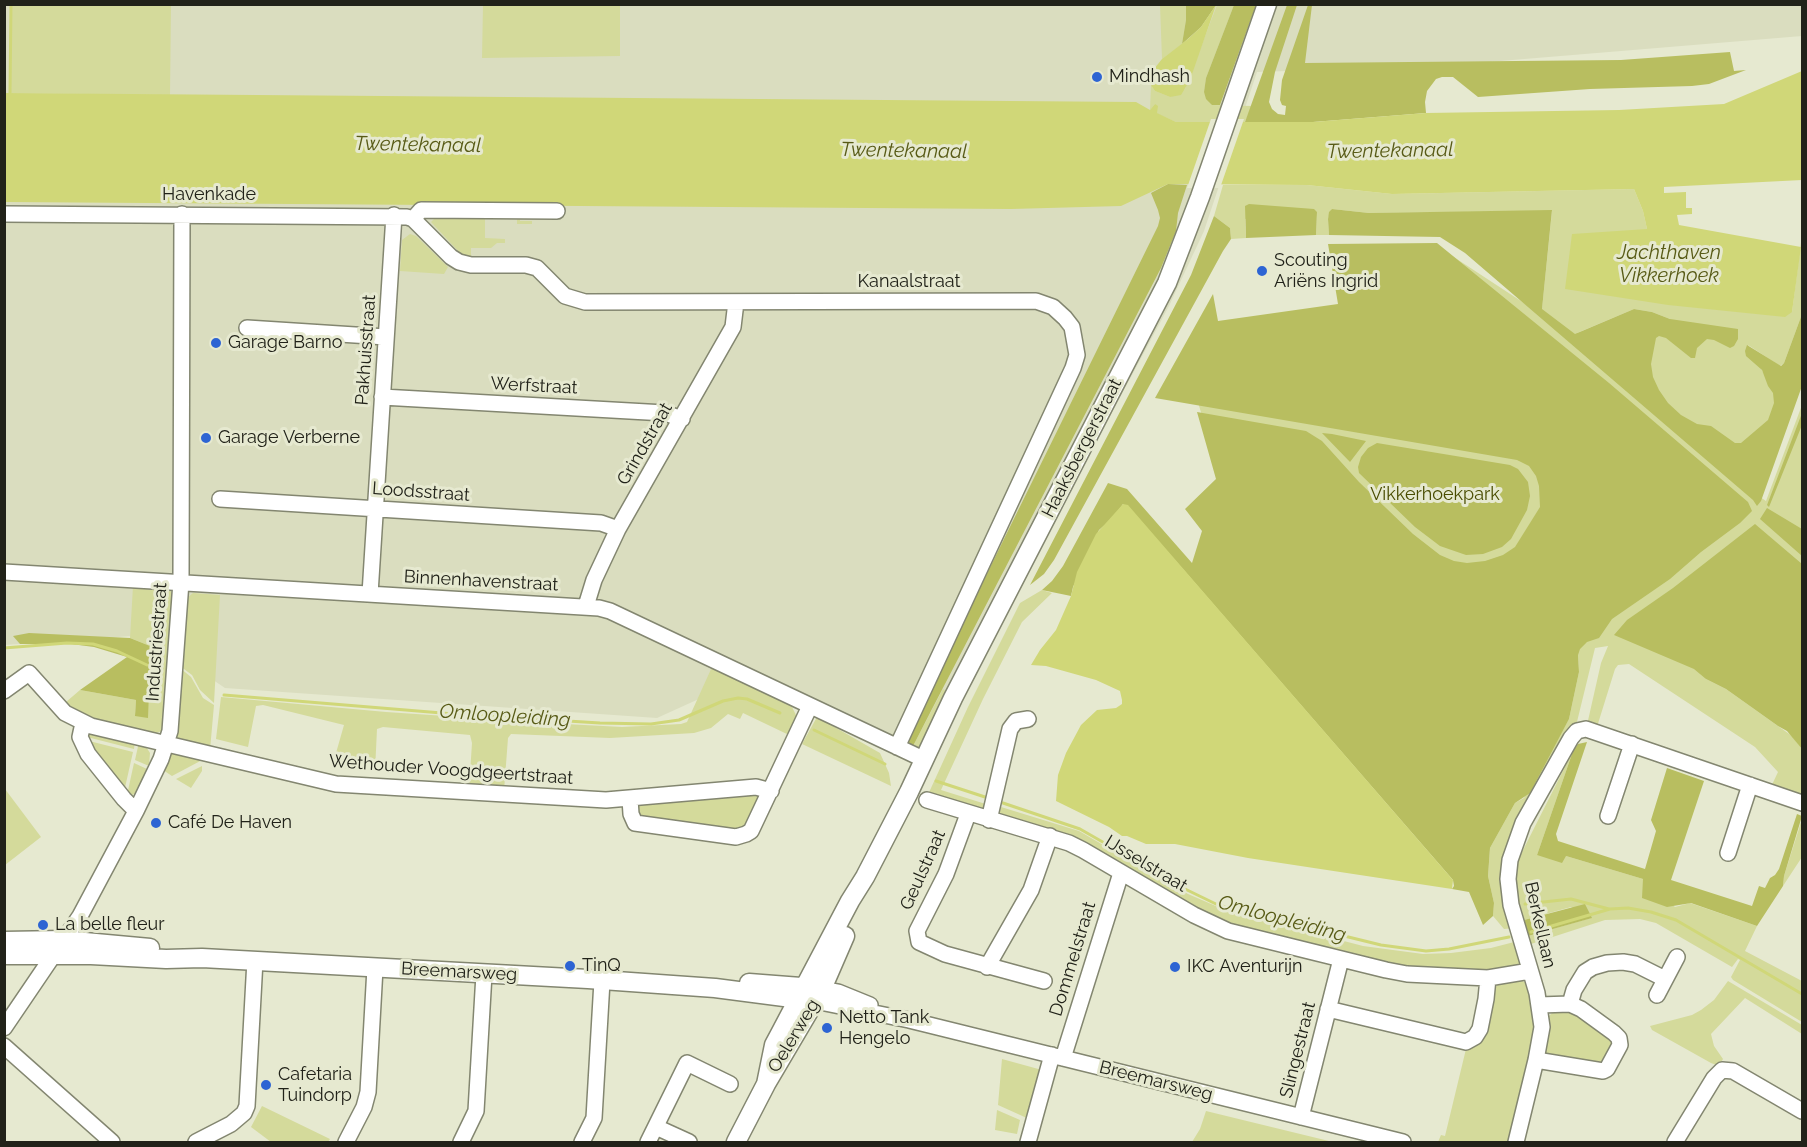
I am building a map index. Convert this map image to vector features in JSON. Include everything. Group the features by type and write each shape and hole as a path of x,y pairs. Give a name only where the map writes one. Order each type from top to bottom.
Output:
{"main road":[{"name":"Haaksbergerstraat","path":"810,994 850,901 865,878 909,792 923,759 1167,283 1200,197 1267,4"},
{"name":"Breemarsweg","path":"4,940 166,959 255,960 810,994"},
{"name":"Breemarsweg","path":"4,955 58,948"},
{"name":"Oelerweg","path":"736,1143 766,1084 774,1045 810,994"}],"street":[{"path":"557,211 421,210 413,219 451,257 459,262 471,265 526,265 537,268 565,296 574,300 585,302 736,302"},
{"name":"Havenkade","path":"4,214 394,215 413,219"},
{"name":"Industriestraat","path":"4,1028 80,916 136,811 170,731 181,582 182,214"},
{"name":"Pakhuisstraat","path":"370,594 394,215"},
{"name":"Kanaalstraat","path":"736,302 1036,301 1053,307 1072,327 1077,355 1073,368 897,747"},
{"name":"Grindstraat","path":"586,606 594,580 618,529 733,327 736,302"},
{"path":"248,328 386,336"},
{"name":"Werfstraat","path":"382,397 665,413 682,419"},
{"name":"Loodsstraat","path":"220,499 601,523 618,529"},
{"name":"Binnenhavenstraat","path":"4,572 586,606 610,611 923,759"},
{"path":"4,691 29,673 58,706 82,723 80,737 88,754 136,811"},
{"path":"630,799 631,814 635,823 742,836 751,831 810,706"},
{"path":"989,820 1010,729 1016,721 1028,719"},
{"name":"Wethouder Voogdgeertstraat","path":"82,723 336,784 598,800 756,787 771,791"},
{"name":"Berkellaan","path":"1516,1143 1542,1027 1539,1005 1511,905 1508,879 1510,860 1523,823 1571,738 1586,729 1632,744"},
{"path":"1608,816 1632,744 1803,803"},
{"path":"1728,853 1750,785"},
{"name":"IJsselstraat","path":"927,800 1050,837 1083,850 1194,915 1228,931 1407,974 1488,978 1530,971"},
{"name":"Geulstraat","path":"968,814 946,874 917,931 919,942 945,954 1044,981"},
{"path":"987,967 1030,890 1050,837"},
{"name":"Dommelstraat","path":"1028,1143 1121,873"},
{"path":"1657,995 1677,957"},
{"name":"Slingestraat","path":"1301,1117 1341,959"},
{"path":"196,1143 231,1124 244,1113 247,1106 255,960"},
{"name":"Berkellaan","path":"1570,1004 1580,979 1593,967 1623,962 1635,964 1665,979"},
{"path":"346,1143 364,1107 368,1092 375,968"},
{"path":"461,1143 476,1111 484,974"},
{"path":"1328,1008 1466,1042 1475,1037 1480,1029 1488,978"},
{"path":"582,1143 594,1118 602,981"},
{"name":"Breemarsweg","path":"810,994 1403,1143"},
{"path":"1536,1060 1603,1071 1620,1045 1619,1038 1581,1009 1570,1004 1539,1005"},
{"path":"4,1046 112,1143"},
{"path":"648,1143 687,1063 730,1084"},
{"path":"1675,1143 1714,1078 1722,1070 1733,1071 1803,1111"},
{"path":"656,1126 688,1143"}],"shaded area":[{"name":"Twentekanaal","path":"5,5 1802,5 1802,36 1440,66 1257,72 1204,231 1169,306 1086,461 1073,460 929,747 723,688 657,718 225,688 146,635 5,645"}],"green space":[{"path":"11,5 171,5 170,95 10,93"},
{"path":"483,5 620,5 620,56 482,58"},
{"path":"1160,5 1186,5 1182,44 1162,59"},
{"path":"1186,5 1216,5 1201,27 1182,44 1186,20"},
{"path":"1217,5 1234,5 1206,78 1204,92 1212,105 1252,106 1245,122 1176,122 1156,113 1155,104 1150,110 1151,85 1155,91 1170,97 1185,89"},
{"path":"1234,5 1256,5 1220,105 1212,105 1206,99 1204,92 1206,78"},
{"path":"1287,5 1297,5 1275,72 1269,102 1278,114 1285,115 1286,106 1282,105 1280,100 1282,80 1308,5 1312,5 1305,63 1621,60 1730,52 1734,71 1746,70 1709,84 1692,86 1590,89 1478,97 1453,77 1442,77 1436,79 1427,91 1426,113 1313,122 1245,122"},
{"path":"1168,184 1187,185 1178,213 1176,231 1161,268 912,748 909,747 907,740 910,730 1158,226 1160,218 1151,193"},
{"name":"Vikkerhoekpark","path":"1223,185 1307,185 1392,194 1634,189 1647,229 1792,312 1802,235 1802,314 1784,363 1780,366 1748,345 1763,372 1787,393 1747,488 1766,501 1802,405 1802,746 1771,710 1705,677 1726,689 1792,736 1802,749 1802,800 1770,789 1778,772 1755,747 1629,664 1618,665 1615,669 1596,730 1587,725 1601,663 1608,646 1595,648 1575,730 1517,832 1514,928 1504,929 1493,916 1494,903 1488,876 1490,848 1515,803 1524,798 1569,719 1579,672 1578,655 1220,484 1220,474 1192,383 1217,323 1340,305 1437,246 1527,305 1542,309 1552,211 1369,213 1332,209 1328,218 1329,235 1316,235 1317,212 1245,219 1246,238 1231,239 1230,228 1214,216","holes":["1634,309 1652,312 1670,319 1577,333"]},
{"path":"1249,204 1314,209 1317,212 1316,235 1246,238 1245,206"},
{"path":"1332,209 1369,213 1552,210 1542,309 1575,334 1634,309 1652,312 1670,319 1738,329 1738,339 1734,346 1730,348 1707,339 1697,348 1695,358 1691,358 1666,338 1659,336 1656,338 1651,364 1653,377 1668,403 1681,415 1697,424 1711,426 1735,443 1741,443 1768,420 1774,403 1773,393 1762,370 1746,356 1747,345 1781,366 1802,314 1802,386 1761,501 1757,506 1753,500 1465,253 1440,237 1329,235 1328,219"},
{"path":"442,211 520,212 520,221 532,221 532,224 517,224 517,218 485,218 485,238 505,239 505,243 497,243 491,248 471,248 471,257 466,257 431,222"},
{"path":"1214,216 1230,228 1231,239 1054,560 1044,574 1030,585 1191,275"},
{"path":"410,234 416,236 448,267 444,274 400,271 402,240"},
{"name":"Vikkerhoekpark","path":"1437,243 1609,383 1748,502 1752,511 1670,579 1612,619 1599,638 1587,642 1580,649 1579,672 1569,719 1530,793 1515,803 1490,848 1488,876 1494,903 1493,916 1483,925 1469,892 1452,889 1453,880 1181,567 1123,504 1114,517 1099,530 1071,596 1042,590 1063,566 1108,483 1127,489 1192,563 1202,531 1185,509 1216,479 1197,412 1306,431 1322,441 1359,482 1413,534 1440,555 1454,561 1467,563 1485,561 1503,555 1515,547 1540,507 1536,476 1529,466 1517,460 1155,398 1213,294 1218,321 1338,304 1328,244"},
{"path":"1802,413 1802,425 1769,507 1767,505"},
{"path":"1322,433 1332,434 1366,441 1350,462"},
{"path":"1377,443 1510,465 1518,469 1528,482 1530,496 1527,510 1511,539 1502,547 1483,554 1466,555 1440,546 1415,527 1359,473 1361,457 1368,448"},
{"path":"1767,508 1802,529 1802,556 1760,519"},
{"path":"1755,524 1802,564 1802,749 1787,731 1694,669 1614,635 1627,620 1673,588"},
{"path":"133,586 170,590 172,594 173,608 164,724 162,731 150,735 93,721 80,715 66,702 80,690 136,700 135,716 155,648 130,638"},
{"path":"1042,590 1052,593 1022,622 941,790 992,806 989,819 926,799 968,707 1020,603"},
{"path":"193,593 220,595 214,703 200,690 192,675 180,666 186,599"},
{"path":"29,633 130,638 155,648 150,665 148,718 135,716 136,700 80,690 127,657 94,647 71,644 20,644 13,636"},
{"path":"712,667 791,705 796,715 796,722 789,735 743,713 740,719 728,714 711,728 694,733 610,738 511,734 508,738 504,791 469,789 472,743 470,735 383,727 377,729 375,771 332,767 344,725 263,705 256,706 248,747 216,739 221,697 386,712 565,724 622,727 681,724 687,722"},
{"path":"180,668 191,677 203,698 214,705 210,750 175,740"},
{"path":"943,689 951,695 923,749 912,748"},
{"path":"817,717 880,753 889,773 891,786 802,744"},
{"path":"87,731 135,741 134,749 83,736"},
{"path":"85,740 133,752 124,792"},
{"path":"139,742 145,745 150,753 149,766 135,760"},
{"path":"1587,742 1556,834 1558,841 1645,869 1656,831 1651,820 1667,768 1704,781 1671,880 1752,906 1759,886 1765,888 1770,878 1779,869 1797,814 1802,816 1783,886 1757,926 1691,903 1667,907 1642,898 1643,879 1566,856 1562,863 1537,855 1573,751 1578,744"},
{"path":"1573,751 1537,855 1566,856 1643,879 1675,907 1690,903 1757,926 1745,951 1802,981 1802,1022 1733,980 1731,977 1740,960 1738,959 1732,967 1656,923 1640,919 1605,920 1531,944 1528,936 1591,918 1571,907 1524,920 1515,877 1518,860"},
{"path":"171,753 204,759 172,776 163,770"},
{"path":"134,763 147,769 138,792 130,796 127,795"},
{"path":"202,766 202,771 191,788 176,779"},
{"path":"4,789 41,837 5,865"},
{"path":"751,791 764,795 743,830 638,818 636,803"},
{"path":"1001,807 1079,831 1188,894 1225,910 1363,946 1423,954 1491,948 1518,941 1524,963 1516,971 1413,972 1233,928 999,816"},
{"path":"1802,819 1802,857 1783,886 1784,876"},
{"path":"1585,904 1592,918 1528,936 1524,920"},
{"path":"1519,979 1528,984 1537,1028 1510,1142 1438,1142 1441,1135 1445,1136 1466,1049 1469,1050 1494,989 1499,983"},
{"path":"1728,981 1802,1025 1802,1034 1745,998 1711,1034 1714,1046 1723,1059 1719,1066 1652,1030 1650,1026 1692,1015 1701,1010 1714,1000"},
{"path":"1555,1010 1571,1011 1615,1038 1603,1068 1543,1056 1547,1018"},
{"path":"1002,1059 1042,1070 1029,1119 998,1105"},
{"path":"262,1106 330,1139 328,1142 271,1142 251,1127"},
{"path":"997,1110 1020,1120 1017,1134 995,1130"},
{"path":"1206,1111 1333,1142 1192,1142 1200,1129"}],"water":[{"path":"1216,5 1190,80 1181,95 1170,97 1155,91 1150,78 1154,69 1162,59 1201,27"},
{"name":"Jachthaven Vikkerhoek","path":"1802,71 1802,180 1664,187 1664,193 1686,192 1686,208 1692,208 1692,214 1677,215 1679,225 1801,247 1792,312 1785,317 1668,305 1565,289 1572,234 1647,229 1634,189 1392,194 1307,185 1168,184 1121,206 1011,209 5,202 5,93 1136,102 1150,110 1155,104 1158,106 1157,113 1176,122 1313,122 1426,113 1619,110 1724,104"},
{"path":"1123,504 1128,505 1453,880 1452,889 1248,858 1175,844 1146,844 1122,836 1109,827 1056,801 1058,775 1066,753 1081,725 1097,710 1116,708 1122,704 1122,700 1120,691 1096,680 1046,666 1031,665 1056,630 1071,596 1077,572 1096,534"}],"pier":[{"path":"1211,119 1244,119 1220,188 1187,188"}],"waterway":[{"path":"10,93 11,4"},
{"name":"Omloopleiding","path":"4,648 67,643 93,644 117,651 147,665"},
{"name":"Omloopleiding","path":"224,695 454,714 600,723 651,724 679,720 723,701 738,698 747,699 780,713"},
{"name":"Omloopleiding","path":"814,730 885,764"},
{"name":"Omloopleiding","path":"936,781 985,797"},
{"name":"Omloopleiding","path":"1003,803 1080,829 1183,888 1218,905 1381,945 1426,951 1449,949 1509,937"},
{"name":"Omloopleiding","path":"1525,904 1571,899 1609,909"},
{"name":"Omloopleiding","path":"1531,932 1610,909 1628,908 1651,912 1676,920 1802,994"}],"place":[{"name":"Mindhash","path":"1097,77"},
{"name":"Scouting Ariëns Ingrid","path":"1262,271"},
{"name":"Garage Barno","path":"216,343"},
{"name":"Garage Verberne","path":"206,438"},
{"name":"Café De Haven","path":"156,823"},
{"name":"La belle fleur","path":"43,925"},
{"name":"TinQ","path":"570,966"},
{"name":"IKC Aventurijn","path":"1175,967"},
{"name":"Netto Tank Hengelo","path":"827,1028"},
{"name":"Cafetaria Tuindorp","path":"266,1085"}]}
